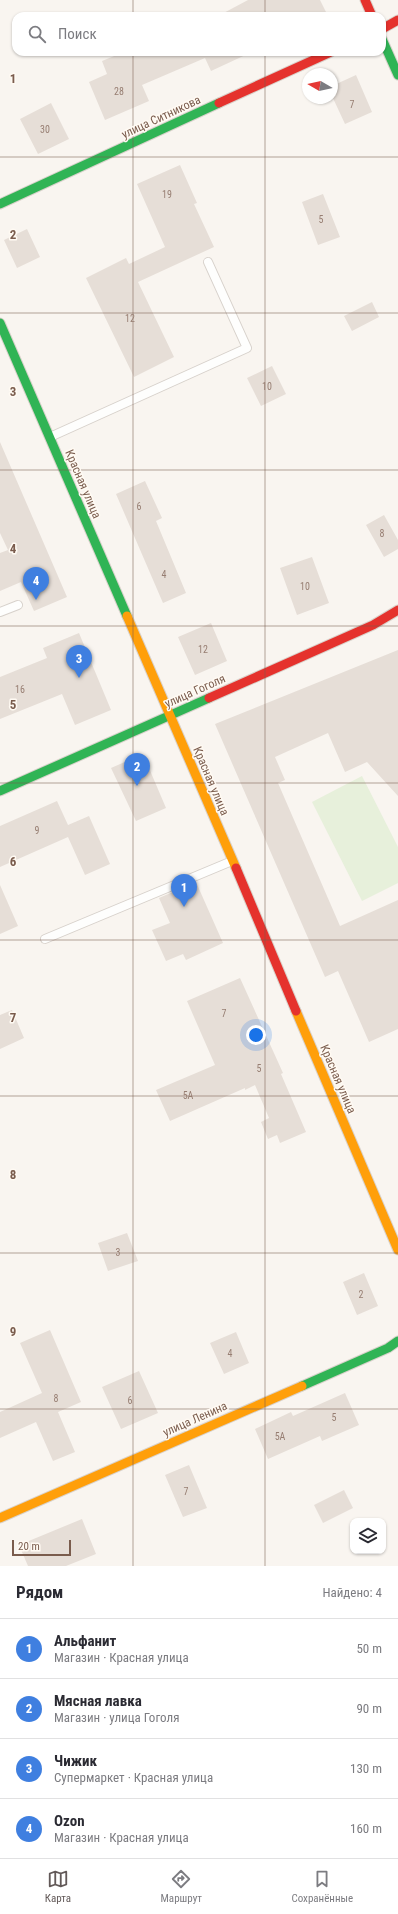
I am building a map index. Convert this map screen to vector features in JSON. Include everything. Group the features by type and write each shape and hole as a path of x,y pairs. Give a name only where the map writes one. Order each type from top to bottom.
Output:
{"main road":[{"path":"364,0 370,12"},
{"path":"386,26 398,20"},
{"path":"386,48 398,75"},
{"name":"улица Ситникова","path":"0,204 322,56"},
{"name":"Красная улица","path":"0,324 170,716 398,1250"},
{"name":"улица Гоголя","path":"0,791 373,625 398,610"},
{"name":"улица Ленина","path":"0,1518 388,1348 398,1340"}],"lane":[{"path":"49,437 247,348 208,262"},
{"path":"0,612 18,605"},
{"path":"45,939 232,861"}],"green space":[{"path":"362,776 398,847 398,883 362,901 312,802"}],"building":[{"path":"248,0 320,0 326,12 226,12"},
{"path":"114,56 243,56 211,71 205,58 142,85 149,101 105,120 89,82 107,74 102,61"},
{"path":"356,75 372,112 345,124 336,104 338,104 338,83"},
{"path":"51,103 69,139 38,154 20,119"},
{"path":"180,165 197,203 194,204 214,247 138,282 174,357 134,377 86,278 126,258 129,264 165,247 137,184"},
{"path":"323,194 340,237 318,245 302,202"},
{"path":"27,229 40,257 17,268 4,240"},
{"path":"372,302 379,317 352,331 344,316"},
{"path":"272,366 286,394 261,406 247,378"},
{"path":"0,442 67,597 34,611 21,582 0,591 0,553 8,550 0,533"},
{"path":"145,481 162,518 156,521 186,593 163,603 116,494"},
{"path":"384,515 398,540 398,549 384,557 366,525"},
{"path":"312,557 329,603 297,615 280,568"},
{"path":"211,623 227,661 195,675 178,637"},
{"path":"79,633 111,710 75,725 62,694 0,719 0,677 47,658 43,648"},
{"path":"398,650 398,796 367,762 345,772 328,733 275,757 285,780 278,783 340,926 398,900 398,1029 369,1042 338,971 325,977 215,724"},
{"path":"143,754 166,808 136,821 111,768"},
{"path":"57,801 68,825 89,816 110,864 85,875 68,837 0,867 0,826"},
{"path":"196,882 223,943 186,960 183,954 166,961 152,930 170,923 159,898"},
{"path":"0,885 18,926 0,934"},
{"path":"240,978 283,1073 281,1074 306,1132 280,1143 277,1135 268,1139 261,1122 269,1118 255,1085 170,1121 156,1090 215,1065 187,1001"},
{"path":"12,1010 24,1038 0,1049 0,1015"},
{"path":"127,1233 138,1261 108,1271 98,1243"},
{"path":"364,1273 378,1306 357,1315 343,1282"},
{"path":"50,1330 81,1402 58,1412 75,1452 53,1461 36,1422 0,1438 0,1412 42,1393 20,1343"},
{"path":"236,1332 249,1363 224,1374 210,1343"},
{"path":"139,1371 158,1413 121,1429 102,1387"},
{"path":"345,1393 359,1425 322,1441 320,1436 268,1459 255,1429 291,1412 293,1416"},
{"path":"189,1465 207,1508 183,1517 165,1475"},
{"path":"344,1490 353,1508 323,1523 314,1505"},
{"path":"82,1519 96,1554 66,1566 28,1566 19,1545"}],"traffic: fast":[{"path":"386,48 398,75"},
{"path":"0,204 219,103"},
{"path":"0,323 127,616"},
{"path":"0,791 209,698"},
{"path":"302,1386 388,1348 398,1341"}],"traffic: slow":[{"path":"127,616 236,868"},
{"path":"296,1011 398,1250"},
{"path":"0,1518 302,1386"}],"traffic: jam":[{"path":"365,0 370,12"},
{"path":"386,27 398,20"},
{"path":"219,103 322,56"},
{"path":"209,698 373,625 398,610"},
{"path":"236,868 296,1011"}],"place":[{"name":"Ozon","path":"36,600"},
{"name":"Чижик","path":"79,678"},
{"name":"Мясная лавка","path":"137,786"},
{"name":"Альфанит","path":"184,907"}]}
